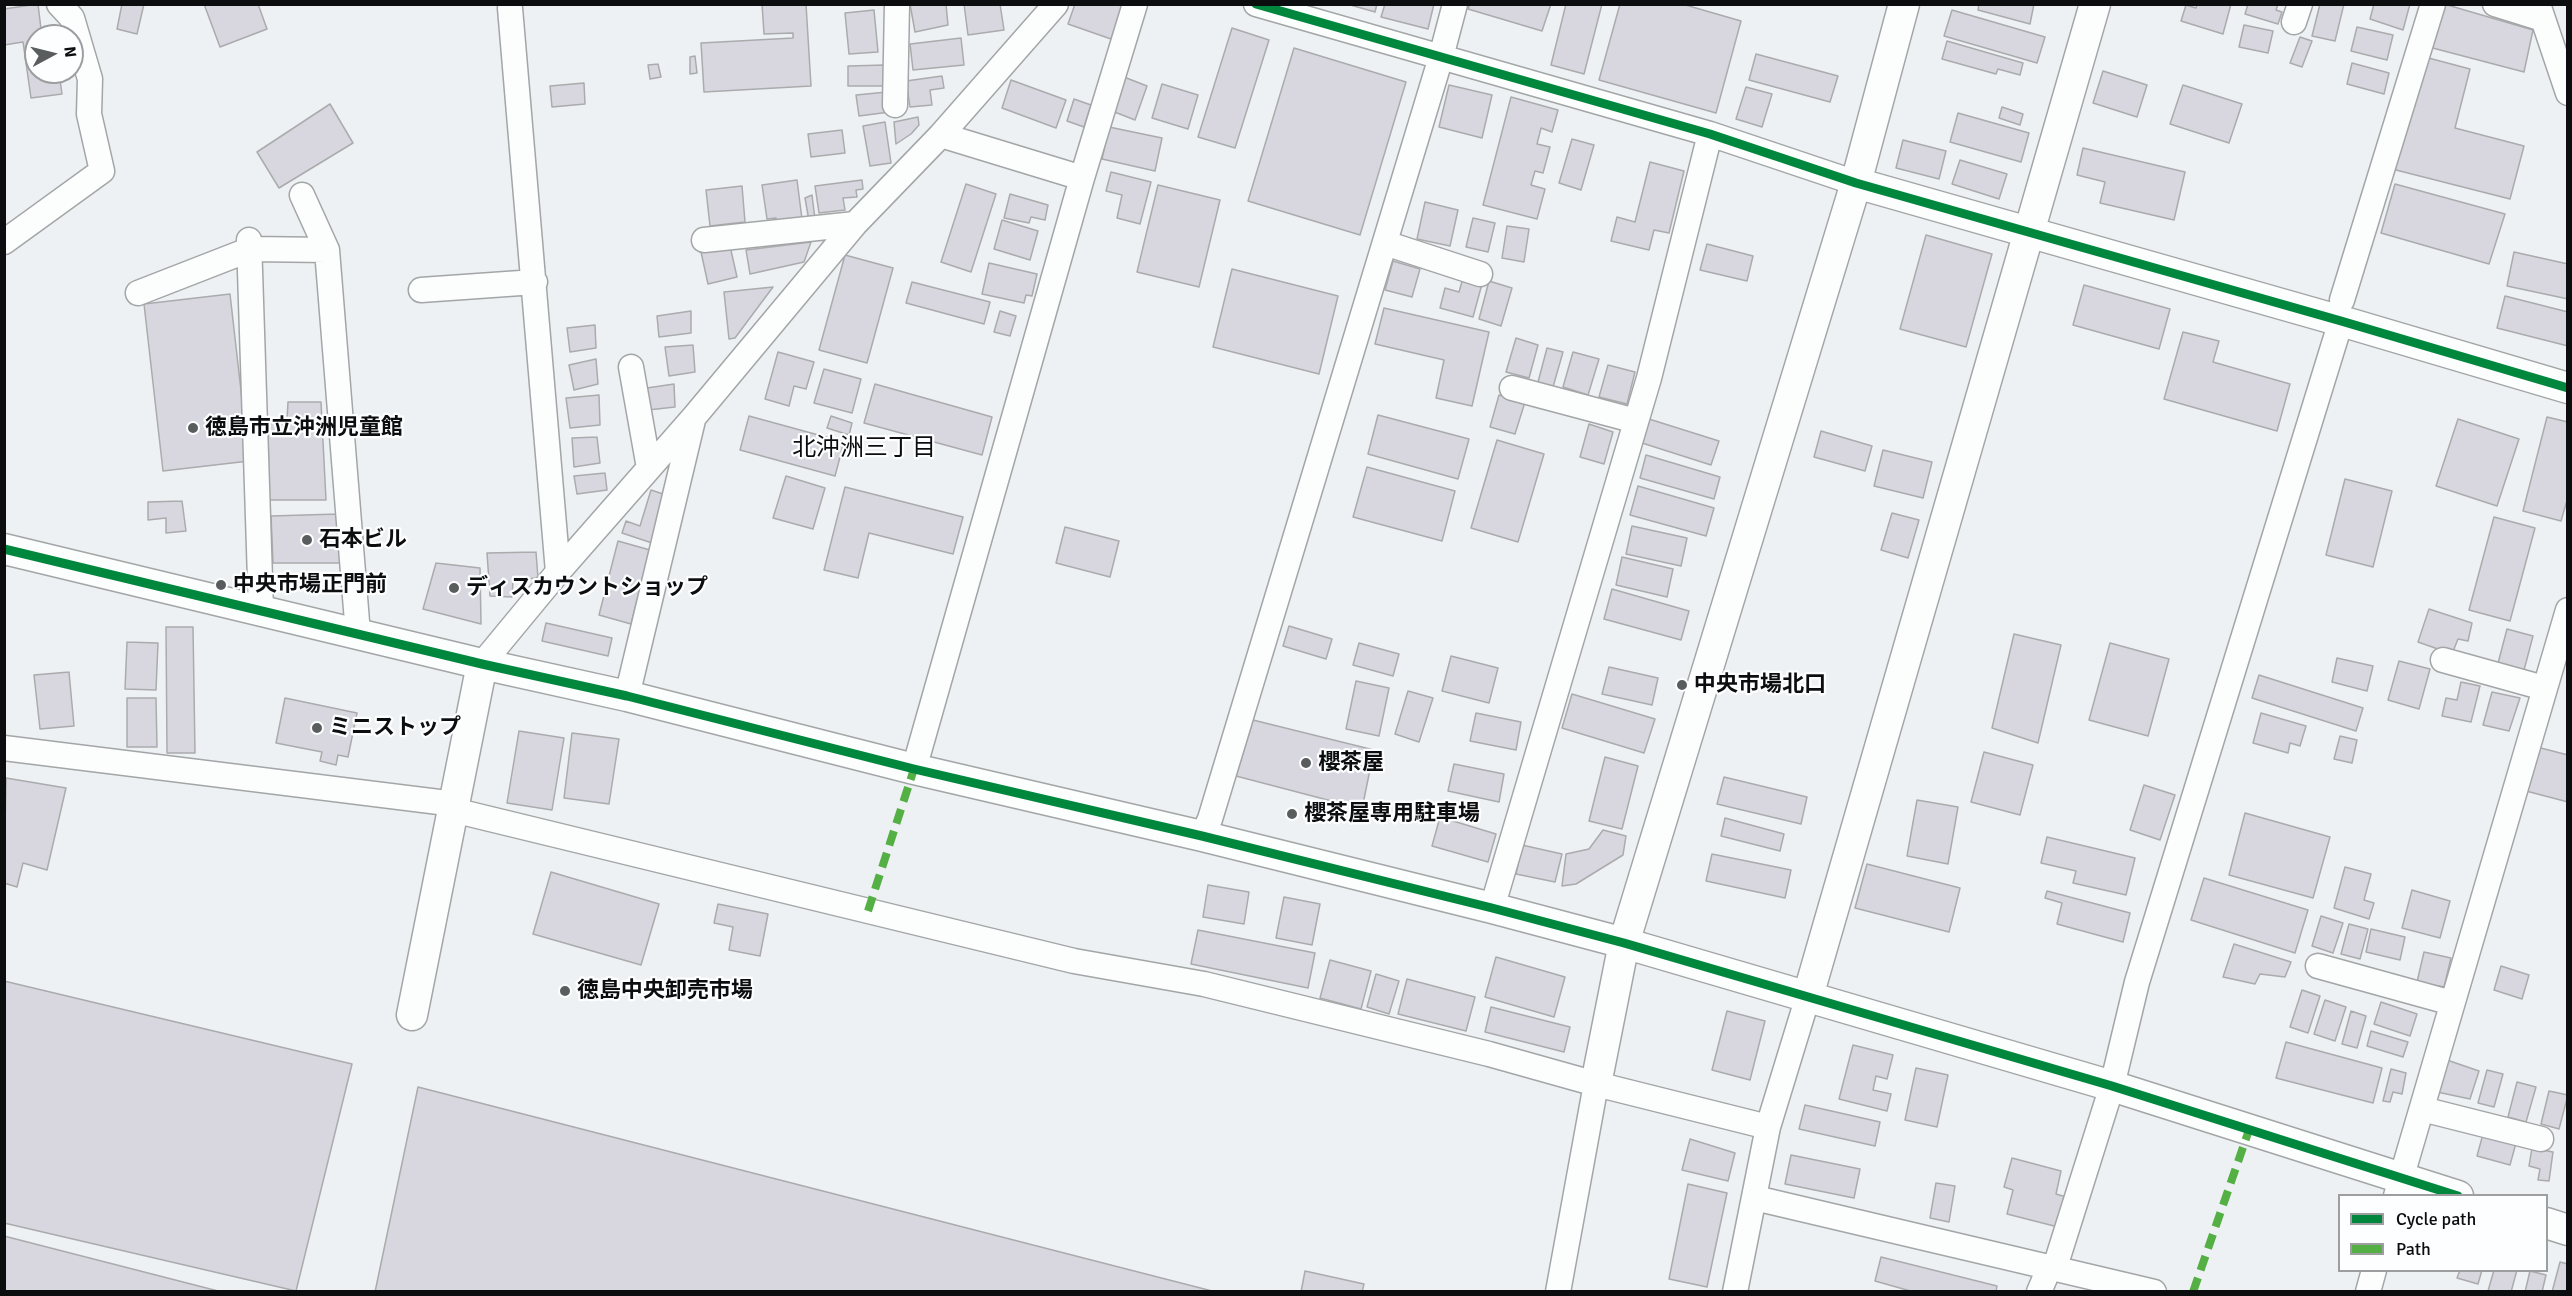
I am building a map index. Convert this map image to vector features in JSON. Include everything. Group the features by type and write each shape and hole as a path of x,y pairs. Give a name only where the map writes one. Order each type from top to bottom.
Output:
{"street":[{"path":"4,242 102,171 89,114 90,79 72,18 59,4"},
{"path":"895,105 897,4"},
{"path":"412,1015 482,664 694,417 855,224 941,135 1056,4"},
{"path":"914,769 1082,178 1135,4"},
{"path":"1256,4 1710,134 1856,183 2029,232 2341,310 2568,388"},
{"path":"1202,836 1210,819 1441,57 1455,4"},
{"path":"1558,1292 1624,943 1856,183 1904,4"},
{"path":"1735,1292 1768,1127 2095,4"},
{"path":"2039,1292 2052,1267 2112,1086 2138,982 2433,4"},
{"path":"2495,4 2540,12 2568,93"},
{"path":"510,8 558,573"},
{"path":"1492,908 1636,421 1710,134"},
{"path":"941,135 1082,178"},
{"path":"302,195 327,250 358,634"},
{"path":"704,240 855,224"},
{"path":"1385,243 1480,274"},
{"path":"138,293 250,244 327,250"},
{"path":"250,244 261,610"},
{"path":"422,290 535,282"},
{"path":"631,367 649,468"},
{"path":"1512,388 1636,421"},
{"path":"627,696 694,417"},
{"path":"4,549 482,664 627,696 914,769 1202,836 1492,908 1624,943 2112,1086 2399,1187 2445,1194"},
{"path":"2399,1187 2568,610"},
{"path":"2444,660 2544,688"},
{"path":"4,748 454,807 1074,961 1204,984 1489,1054 1596,1084 1768,1127"},
{"path":"2318,966 2452,1004"},
{"path":"2422,1109 2541,1139"},
{"path":"1755,1198 2154,1292"},
{"path":"2548,1223 2568,1230"},
{"path":"2368,1292 2373,1272"}],"building":[{"path":"38,4 40,24 24,24 24,49 23,42 4,45 4,9"},
{"path":"122,4 144,4 137,34 117,29"},
{"path":"204,4 258,4 267,29 220,47"},
{"path":"762,4 806,4 811,86 704,92 701,43 793,38 793,33 764,34"},
{"path":"910,4 946,4 948,25 915,32"},
{"path":"964,4 1000,4 1004,30 968,35"},
{"path":"1075,4 1123,4 1111,39 1068,24"},
{"path":"1347,4 1377,4 1375,12"},
{"path":"1385,4 1434,4 1428,29 1381,17"},
{"path":"1470,4 1551,4 1542,31 1468,9"},
{"path":"1566,4 1602,4 1584,74 1551,65"},
{"path":"1620,4 1682,4 1741,21 1716,113 1599,80"},
{"path":"1979,4 2034,4 2030,24 1978,10"},
{"path":"2197,4 2231,4 2223,34 2181,21 2186,5 2196,8"},
{"path":"2248,4 2278,4 2276,10 2282,12 2278,24 2245,14"},
{"path":"2320,4 2344,4 2335,41 2312,36"},
{"path":"2374,4 2410,4 2403,30 2370,19"},
{"path":"2444,4 2533,30 2524,72 2425,46"},
{"path":"874,10 878,52 849,54 845,13"},
{"path":"1952,10 2045,37 2037,63 1944,36"},
{"path":"2244,25 2273,31 2268,53 2239,47"},
{"path":"2357,27 2393,35 2387,60 2351,51"},
{"path":"1232,28 1269,40 1235,148 1198,137"},
{"path":"2300,37 2312,41 2302,67 2290,63"},
{"path":"961,38 964,65 913,70 910,44"},
{"path":"1947,41 2023,63 2020,75 1998,69 1996,74 1942,59"},
{"path":"1294,48 1406,82 1360,235 1248,201"},
{"path":"1756,54 1838,76 1830,102 1749,80"},
{"path":"695,56 697,73 690,74 690,57"},
{"path":"2421,56 2470,69 2455,128 2524,146 2510,199 2392,169"},
{"path":"2352,63 2389,73 2384,94 2347,84"},
{"path":"658,64 661,77 650,79 648,65"},
{"path":"885,65 885,86 848,86 848,66"},
{"path":"2103,71 2147,85 2137,117 2093,103"},
{"path":"942,76 944,88 930,90 932,105 910,107 906,81"},
{"path":"1124,77 1147,86 1135,120 1112,111"},
{"path":"1011,80 1066,100 1056,128 1002,108"},
{"path":"584,83 585,104 552,107 550,86"},
{"path":"29,84 61,84 62,94 31,98"},
{"path":"1162,84 1198,95 1188,129 1152,118"},
{"path":"1449,85 1492,95 1482,138 1439,127"},
{"path":"2183,85 2242,104 2229,143 2170,124"},
{"path":"1746,87 1772,94 1762,127 1736,119"},
{"path":"887,92 890,112 859,116 856,95"},
{"path":"1511,97 1558,110 1552,132 1541,128 1537,144 1550,147 1543,173 1535,171 1531,185 1545,189 1537,219 1483,205"},
{"path":"1074,99 1091,105 1084,127 1067,121"},
{"path":"330,104 353,143 279,188 257,152"},
{"path":"2002,107 2023,114 2020,125 1999,118"},
{"path":"1958,113 2029,133 2021,162 1950,142"},
{"path":"918,117 919,125 911,134 896,144 894,122"},
{"path":"885,122 891,163 870,166 863,126"},
{"path":"1109,127 1162,138 1155,171 1102,159"},
{"path":"842,130 845,153 811,157 808,134"},
{"path":"1572,139 1594,145 1581,190 1559,183"},
{"path":"1903,140 1946,151 1939,179 1896,168"},
{"path":"2083,148 2185,172 2174,220 2100,203 2105,182 2077,175"},
{"path":"1960,160 2007,174 1999,199 1952,184"},
{"path":"1650,162 1684,171 1669,233 1654,230 1649,250 1611,241 1617,217 1635,222"},
{"path":"1111,172 1151,182 1140,224 1117,218 1122,195 1106,191"},
{"path":"797,180 802,219 776,222 776,218 767,219 762,185"},
{"path":"862,180 863,189 856,190 857,197 843,198 845,210 819,213 815,186"},
{"path":"966,184 996,194 971,272 941,262"},
{"path":"2395,184 2505,214 2489,264 2381,233"},
{"path":"1158,185 1220,200 1199,287 1137,272"},
{"path":"742,186 745,222 710,226 706,190"},
{"path":"1010,194 1048,205 1045,220 1031,217 1029,223 1004,218"},
{"path":"812,195 815,219 809,221 805,198"},
{"path":"1425,202 1458,210 1450,246 1417,239"},
{"path":"1473,218 1495,223 1488,252 1466,247"},
{"path":"1002,220 1038,231 1030,260 994,249"},
{"path":"1507,226 1529,229 1524,262 1502,258"},
{"path":"1926,235 1992,254 1966,347 1900,329"},
{"path":"811,242 804,262 750,274 746,250"},
{"path":"1707,244 1753,256 1747,281 1700,270"},
{"path":"730,246 737,277 708,284 701,252"},
{"path":"2514,252 2568,264 2568,299 2507,286"},
{"path":"845,255 893,268 867,363 819,350"},
{"path":"1393,261 1420,269 1412,297 1385,290"},
{"path":"989,263 1037,274 1032,296 1026,295 1024,303 982,294"},
{"path":"1232,269 1338,296 1319,374 1213,347"},
{"path":"1463,278 1482,284 1473,317 1440,308 1445,288 1459,292"},
{"path":"1489,281 1512,288 1501,326 1479,319"},
{"path":"912,282 990,302 984,324 906,303"},
{"path":"2084,285 2170,309 2159,349 2073,325"},
{"path":"773,287 735,338 729,339 724,292"},
{"path":"230,294 249,461 163,471 144,304"},
{"path":"2505,296 2568,312 2568,346 2497,328"},
{"path":"1384,308 1489,332 1472,406 1436,398 1444,360 1375,344"},
{"path":"691,311 691,333 659,337 657,316"},
{"path":"1000,311 1016,316 1010,336 994,332"},
{"path":"595,325 596,348 570,352 567,328"},
{"path":"2183,332 2219,341 2213,362 2290,384 2277,431 2164,399"},
{"path":"1516,338 1538,345 1529,378 1506,372"},
{"path":"693,345 695,372 669,376 665,347"},
{"path":"1547,348 1563,352 1553,387 1538,382"},
{"path":"778,352 814,362 806,389 794,386 789,406 765,399"},
{"path":"1573,352 1599,359 1588,395 1563,387"},
{"path":"596,359 598,384 574,390 569,365"},
{"path":"1608,365 1635,372 1627,404 1599,397"},
{"path":"824,369 861,379 852,413 814,403"},
{"path":"674,384 675,407 648,410 647,388"},
{"path":"875,384 992,417 982,455 864,423"},
{"path":"599,395 600,425 570,428 566,398"},
{"path":"1499,395 1525,402 1515,434 1490,427"},
{"path":"288,402 321,402 326,500 269,500 268,424 287,420"},
{"path":"1378,415 1469,439 1458,479 1368,454"},
{"path":"749,416 844,442 835,476 740,450"},
{"path":"831,416 852,423 849,435 827,428"},
{"path":"2547,417 2568,422 2568,497 2561,521 2523,511"},
{"path":"1649,419 1719,441 1711,465 1642,443"},
{"path":"2458,419 2519,439 2497,506 2436,486"},
{"path":"1589,424 1613,432 1604,464 1580,457"},
{"path":"1821,431 1872,446 1865,471 1814,457"},
{"path":"597,437 600,463 574,467 572,438"},
{"path":"1497,440 1544,454 1518,542 1471,528"},
{"path":"1883,450 1932,462 1923,498 1874,486"},
{"path":"1646,455 1720,477 1714,499 1640,478"},
{"path":"1367,467 1455,491 1442,541 1353,517"},
{"path":"605,473 607,490 577,494 574,476"},
{"path":"786,476 825,488 813,529 773,518"},
{"path":"2345,479 2392,491 2373,567 2326,555"},
{"path":"1638,486 1714,508 1706,536 1630,515"},
{"path":"845,487 963,517 953,554 869,533 858,578 824,570"},
{"path":"651,490 666,495 652,543 622,533 626,521 640,526"},
{"path":"182,501 186,531 166,533 166,518 148,520 148,502"},
{"path":"1892,513 1919,520 1908,558 1881,550"},
{"name":"石本ビル","path":"338,514 344,563 273,563 271,516"},
{"path":"2494,517 2535,528 2510,621 2469,610"},
{"path":"1632,526 1687,538 1681,566 1626,554"},
{"path":"1065,527 1119,541 1110,577 1056,563"},
{"path":"618,541 650,550 631,624 599,615"},
{"path":"536,552 538,578 513,580 512,597 490,596 487,553"},
{"path":"1622,557 1673,569 1667,597 1616,585"},
{"name":"ディスカウントショップ","path":"436,563 480,568 481,624 423,609"},
{"path":"1612,589 1689,611 1681,640 1604,619"},
{"path":"2429,609 2472,623 2468,641 2458,639 2452,654 2418,642"},
{"path":"546,623 612,638 608,656 542,641"},
{"path":"1289,626 1332,639 1326,659 1283,646"},
{"path":"166,627 193,627 195,753 167,753"},
{"path":"2507,629 2533,636 2523,674 2497,667"},
{"path":"2014,634 2061,645 2038,743 1992,728"},
{"path":"127,642 158,643 156,690 125,689"},
{"path":"1359,643 1399,654 1393,676 1353,665"},
{"path":"2110,643 2169,659 2148,736 2089,720"},
{"path":"1451,656 1498,668 1489,703 1442,691"},
{"path":"2337,658 2373,666 2367,691 2332,682"},
{"path":"2399,661 2430,669 2419,709 2388,700"},
{"path":"1609,667 1658,678 1652,705 1602,694"},
{"path":"69,672 74,726 40,729 34,675"},
{"path":"2259,675 2363,708 2356,731 2252,698"},
{"path":"1356,681 1389,688 1379,736 1346,729"},
{"path":"2461,682 2480,686 2471,722 2442,716 2446,698 2457,700"},
{"path":"1408,691 1433,698 1419,742 1395,734"},
{"path":"2492,692 2520,698 2509,731 2483,725"},
{"path":"1572,694 1655,719 1644,753 1562,728"},
{"path":"127,698 156,698 157,747 127,747"},
{"path":"285,698 357,713 348,757 338,755 336,765 320,761 322,752 276,743"},
{"path":"1476,713 1521,722 1516,750 1470,741"},
{"path":"2261,713 2306,726 2300,746 2290,743 2288,753 2253,743"},
{"name":"櫻茶屋","path":"1253,720 1374,750 1362,809 1236,776"},
{"path":"519,731 564,738 552,810 507,803"},
{"path":"572,733 619,739 609,804 564,798"},
{"path":"2340,736 2357,740 2352,763 2334,759"},
{"path":"2537,747 2568,755 2568,802 2526,791"},
{"path":"1984,752 2033,765 2020,815 1971,802"},
{"path":"1605,757 1638,766 1622,829 1589,821"},
{"path":"1454,764 1504,774 1499,802 1448,791"},
{"path":"1724,777 1807,797 1801,824 1717,804"},
{"path":"6,778 66,788 47,870 23,863 17,887 4,883"},
{"path":"2144,785 2175,795 2160,840 2130,830"},
{"path":"1917,800 1958,807 1948,864 1907,856"},
{"path":"2245,813 2330,837 2313,898 2229,875"},
{"path":"1440,817 1496,834 1488,862 1432,846"},
{"path":"1725,818 1784,834 1780,851 1721,836"},
{"path":"1603,830 1626,836 1623,855 1576,884 1562,886 1566,854 1589,849"},
{"path":"2047,837 2135,858 2126,895 2073,883 2076,871 2041,863"},
{"path":"1522,845 1562,854 1555,882 1516,874"},
{"path":"1712,854 1791,870 1785,898 1706,881"},
{"path":"1867,864 1960,888 1949,932 1855,908"},
{"path":"2345,867 2371,874 2364,900 2374,903 2369,919 2334,908"},
{"path":"551,872 659,904 641,965 533,934"},
{"path":"2204,878 2308,910 2295,953 2191,920"},
{"path":"1208,885 1249,892 1244,924 1203,917"},
{"path":"2412,890 2450,901 2440,938 2402,928"},
{"path":"2047,891 2130,913 2123,942 2057,924 2062,903 2045,898"},
{"path":"1284,897 1320,904 1312,945 1276,938"},
{"path":"718,904 768,914 760,956 729,950 733,927 714,923"},
{"path":"2321,916 2343,923 2333,953 2312,946"},
{"path":"2349,924 2368,929 2360,959 2341,954"},
{"path":"2371,929 2405,937 2400,960 2366,952"},
{"path":"1198,930 1315,953 1308,988 1191,964"},
{"path":"2234,944 2291,962 2285,977 2260,974 2255,984 2223,977"},
{"path":"2424,952 2451,958 2444,987 2417,982"},
{"path":"1496,957 1565,977 1554,1017 1485,997"},
{"path":"1330,960 1371,971 1361,1009 1320,998"},
{"path":"2501,966 2529,975 2522,999 2494,990"},
{"path":"1376,974 1399,981 1389,1014 1367,1007"},
{"path":"1407,979 1475,997 1466,1031 1398,1014"},
{"path":"4,981 352,1064 296,1291 4,1223"},
{"path":"2302,990 2320,996 2308,1033 2290,1027"},
{"path":"2325,1000 2346,1007 2335,1041 2314,1034"},
{"path":"2381,1002 2417,1014 2410,1036 2374,1024"},
{"path":"1491,1007 1570,1027 1564,1052 1485,1032"},
{"path":"1727,1011 1765,1021 1750,1080 1712,1070"},
{"path":"2351,1011 2366,1016 2357,1048 2342,1044"},
{"path":"2371,1031 2408,1042 2403,1057 2367,1046"},
{"path":"2286,1042 2382,1068 2373,1103 2276,1078"},
{"path":"1853,1045 1893,1055 1887,1079 1876,1076 1873,1090 1891,1094 1887,1111 1839,1099"},
{"path":"2447,1060 2479,1071 2470,1099 2437,1092"},
{"path":"1916,1068 1948,1075 1937,1127 1905,1120"},
{"path":"2391,1069 2406,1073 2402,1094 2393,1092 2390,1102 2383,1101"},
{"path":"2487,1070 2503,1074 2494,1107 2478,1103"},
{"path":"2517,1082 2536,1087 2526,1122 2508,1117"},
{"path":"418,1087 1216,1292 375,1292"},
{"path":"2549,1091 2568,1095 2559,1129 2541,1124"},
{"path":"1805,1105 1880,1122 1875,1146 1799,1129"},
{"path":"2483,1134 2516,1143 2510,1165 2477,1156"},
{"path":"1690,1139 1735,1153 1728,1181 1682,1170"},
{"path":"2532,1148 2553,1152 2549,1181 2538,1180 2540,1169 2529,1166"},
{"path":"1791,1155 1860,1169 1854,1198 1785,1184"},
{"path":"2012,1158 2061,1171 2056,1194 2066,1197 2058,1227 2007,1214 2013,1190 2004,1187"},
{"path":"1936,1183 1955,1186 1949,1222 1930,1218"},
{"path":"1688,1184 1727,1193 1707,1287 1669,1279"},
{"path":"4,1236 222,1292 4,1292"},
{"path":"1881,1257 1997,1286 1996,1292 1914,1292 1875,1281"},
{"path":"2560,1262 2568,1264 2568,1292 2552,1292"},
{"path":"1305,1271 1364,1284 1362,1292 1301,1292"},
{"path":"2459,1272 2481,1272 2478,1284 2457,1278"},
{"path":"2493,1272 2516,1272 2511,1292 2488,1291"},
{"path":"2530,1272 2546,1275 2542,1292 2525,1292"}],"marked path":[{"path":"868,911 914,769"},
{"path":"2193,1292 2249,1130"}],"cycle path":[{"path":"1256,4 1710,134 1856,183 2568,388"},
{"path":"4,549 482,664 627,696 914,769 1202,836 1492,908 1624,943 2112,1086 2452,1194"}],"place":[{"name":"徳島市立沖洲児童館","path":"193,428"},
{"name":"石本ビル","path":"307,540"},
{"name":"中央市場正門前","path":"221,585"},
{"name":"ディスカウントショップ","path":"454,588"},
{"name":"中央市場北口","path":"1682,685"},
{"name":"ミニストップ","path":"317,728"},
{"name":"櫻茶屋","path":"1306,763"},
{"name":"櫻茶屋専用駐車場","path":"1292,814"},
{"name":"徳島中央卸売市場","path":"565,991"}],"district":[{"name":"北沖洲三丁目","path":"864,449"}]}
